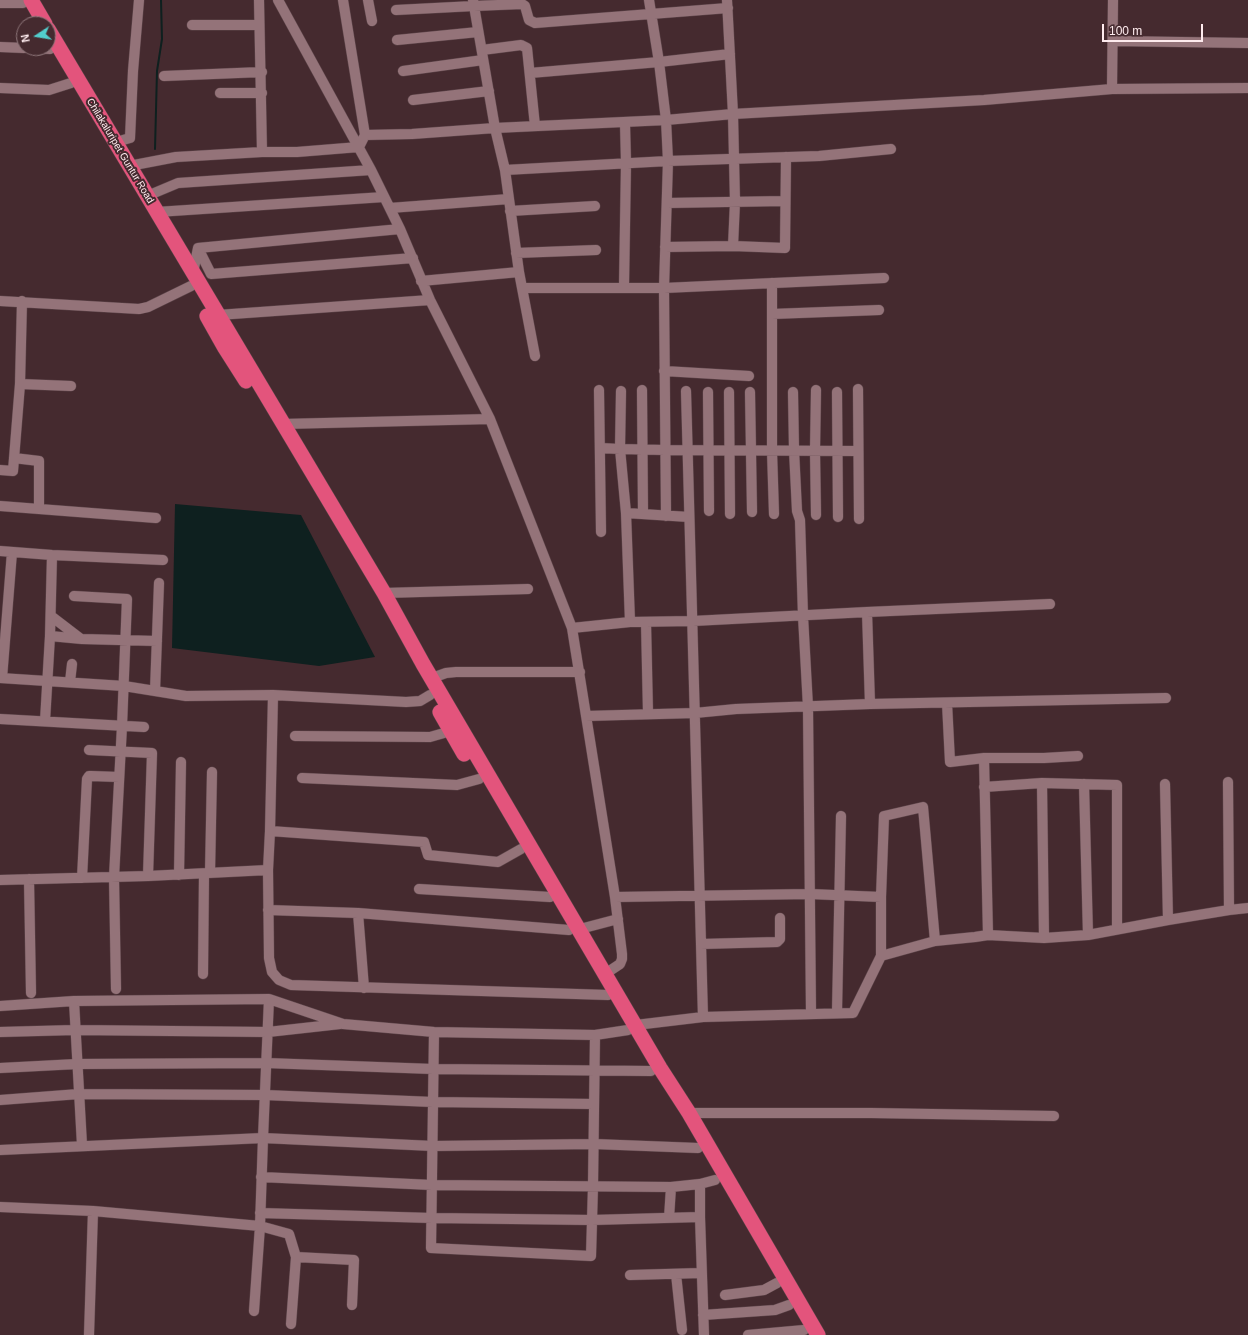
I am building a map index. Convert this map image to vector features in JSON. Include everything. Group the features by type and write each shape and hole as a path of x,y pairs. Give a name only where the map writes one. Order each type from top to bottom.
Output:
{"highway":[{"path":"25,1 32,16"},
{"path":"25,1 38,16"},
{"name":"Chilakaluripet Guntur Road","path":"56,45 74,81 192,279"},
{"name":"Chilakaluripet Guntur Road","path":"56,56 116,142 157,212 192,279"},
{"path":"192,279 218,315 384,593 574,929 608,995 689,1113 809,1333"},
{"path":"192,279 225,348 275,425 374,594 430,696 521,850 550,897 606,974 651,1071 790,1305 809,1333"}],"street":[{"path":"116,142 130,138 133,71 139,0"},
{"path":"259,0 262,72 262,152"},
{"path":"278,0 371,170 400,229 430,300 490,419 572,628 615,897 622,959 620,964 606,974"},
{"path":"343,0 365,135 359,147"},
{"path":"368,0 372,21"},
{"path":"649,0 659,62 666,120 668,161 664,288 666,516"},
{"path":"1112,89 1113,0"},
{"path":"0,3 25,1"},
{"path":"474,3 495,128 509,199 519,272 535,356"},
{"path":"396,10 474,3 522,4 525,6 529,20 535,23 652,14 728,4 733,114 734,202 732,246"},
{"path":"192,26 259,26"},
{"path":"397,40 478,32"},
{"path":"1113,41 1248,43"},
{"path":"403,71 482,55 520,45 524,46 527,48 528,52 535,126"},
{"path":"0,47 16,48"},
{"path":"530,73 659,62 730,54"},
{"path":"164,76 262,72"},
{"path":"0,88 49,90 74,81"},
{"path":"365,135 624,123 733,114 984,100 1112,89 1248,88"},
{"path":"413,100 489,91"},
{"path":"220,93 262,93"},
{"path":"624,123 626,163 624,287"},
{"path":"129,166 176,157 262,152 297,152 359,147"},
{"path":"504,170 733,158 819,156 891,149"},
{"path":"665,247 732,246 785,248 786,157"},
{"path":"147,196 178,183 371,170"},
{"path":"157,212 384,197"},
{"path":"390,208 509,199"},
{"path":"667,203 785,201"},
{"path":"510,211 595,206"},
{"path":"198,248 400,229"},
{"path":"0,301 22,301 140,309 148,307 192,279 198,248"},
{"path":"198,248 211,274 413,258"},
{"path":"516,253 596,250"},
{"path":"421,281 519,272"},
{"path":"522,288 664,288 884,278"},
{"path":"772,283 772,450 774,514"},
{"path":"218,315 430,300"},
{"path":"0,470 13,471 20,384 22,301"},
{"path":"772,314 879,310"},
{"path":"664,371 749,376"},
{"path":"20,384 71,386"},
{"path":"858,389 859,519"},
{"path":"599,390 601,532"},
{"path":"642,390 644,514"},
{"path":"816,390 816,515"},
{"path":"621,391 620,450 626,513 630,622"},
{"path":"686,391 703,1017"},
{"path":"708,392 709,511"},
{"path":"729,392 730,514"},
{"path":"750,392 752,512"},
{"path":"793,392 794,450 797,511 800,520 808,707 811,1013"},
{"path":"837,392 838,517"},
{"path":"283,424 490,419"},
{"path":"600,448 620,450 858,451"},
{"path":"14,458 39,461 39,508"},
{"path":"0,506 156,518"},
{"path":"626,513 689,517"},
{"path":"0,551 52,556 163,560"},
{"path":"12,552 1,678 124,686 186,696 273,696 406,702 420,701 430,696"},
{"path":"45,721 50,636 52,556"},
{"path":"155,691 159,583"},
{"path":"384,593 528,589"},
{"path":"74,596 127,598 114,877 116,989"},
{"path":"572,628 630,622 693,621 1050,604"},
{"path":"867,612 870,704"},
{"path":"50,616 82,639"},
{"path":"646,622 648,713"},
{"path":"50,636 82,639 157,641"},
{"path":"70,682 72,664"},
{"path":"432,678 446,673 456,672 580,672"},
{"path":"273,696 268,870 269,958 272,972 279,980 291,985 608,995"},
{"path":"586,716 648,713 695,713 736,709 870,704 1166,698"},
{"path":"948,703 950,762 984,758 1044,758 1078,756"},
{"path":"0,719 144,728"},
{"path":"295,736 430,737 451,731"},
{"path":"89,750 152,753 148,876"},
{"path":"984,758 988,935"},
{"path":"179,875 181,762"},
{"path":"203,974 212,772"},
{"path":"82,878 88,776 119,777"},
{"path":"302,778 457,785 479,779"},
{"path":"1228,782 1229,910"},
{"path":"984,787 1042,783 1117,785 1117,929"},
{"path":"1042,783 1044,938"},
{"path":"1084,784 1088,935"},
{"path":"1165,784 1168,920"},
{"path":"0,1032 75,1030 268,1032 343,1024 434,1032 595,1035 703,1017 837,1012 853,1013 882,956 881,897 884,816 923,807 935,941"},
{"path":"837,1012 841,816"},
{"path":"270,831 424,842 428,855 498,862 521,850"},
{"path":"0,880 207,874 268,870"},
{"path":"29,879 31,993"},
{"path":"419,889 550,897"},
{"path":"615,897 810,894 840,894 881,897"},
{"path":"882,956 935,941 975,938 988,935 1044,938 1088,935 1168,920 1248,908"},
{"path":"268,910 358,913 574,929 618,919"},
{"path":"358,913 364,988"},
{"path":"701,944 777,942 780,939 780,918"},
{"path":"254,1311 260,1226 262,1138 269,999"},
{"path":"0,1006 74,1001 269,999 343,1024"},
{"path":"74,1001 82,1145"},
{"path":"434,1032 431,1248 591,1256 594,1186 595,1035"},
{"path":"0,1068 77,1064 266,1063 433,1069 651,1071"},
{"path":"0,1100 79,1094 265,1095 433,1102 594,1104"},
{"path":"689,1113 871,1113 1054,1116"},
{"path":"0,1150 82,1145 262,1138 433,1146 594,1144 698,1148"},
{"path":"262,1176 432,1185 671,1187 700,1184 715,1180"},
{"path":"700,1184 704,1335"},
{"path":"669,1218 671,1187"},
{"path":"0,1207 93,1211 260,1226 289,1234 296,1257 291,1324"},
{"path":"89,1335 93,1211"},
{"path":"260,1213 432,1218 592,1220 700,1217"},
{"path":"296,1257 354,1260 352,1305"},
{"path":"630,1275 702,1273"},
{"path":"676,1274 682,1330"},
{"path":"725,1295 764,1290 777,1283"},
{"path":"703,1315 775,1310 790,1305"},
{"path":"748,1335 809,1333"}],"shaded area":[{"path":"175,504 301,515 375,657 319,666 172,648"}],"waterway":[{"path":"155,149 157,71 162,39 161,0"}]}
